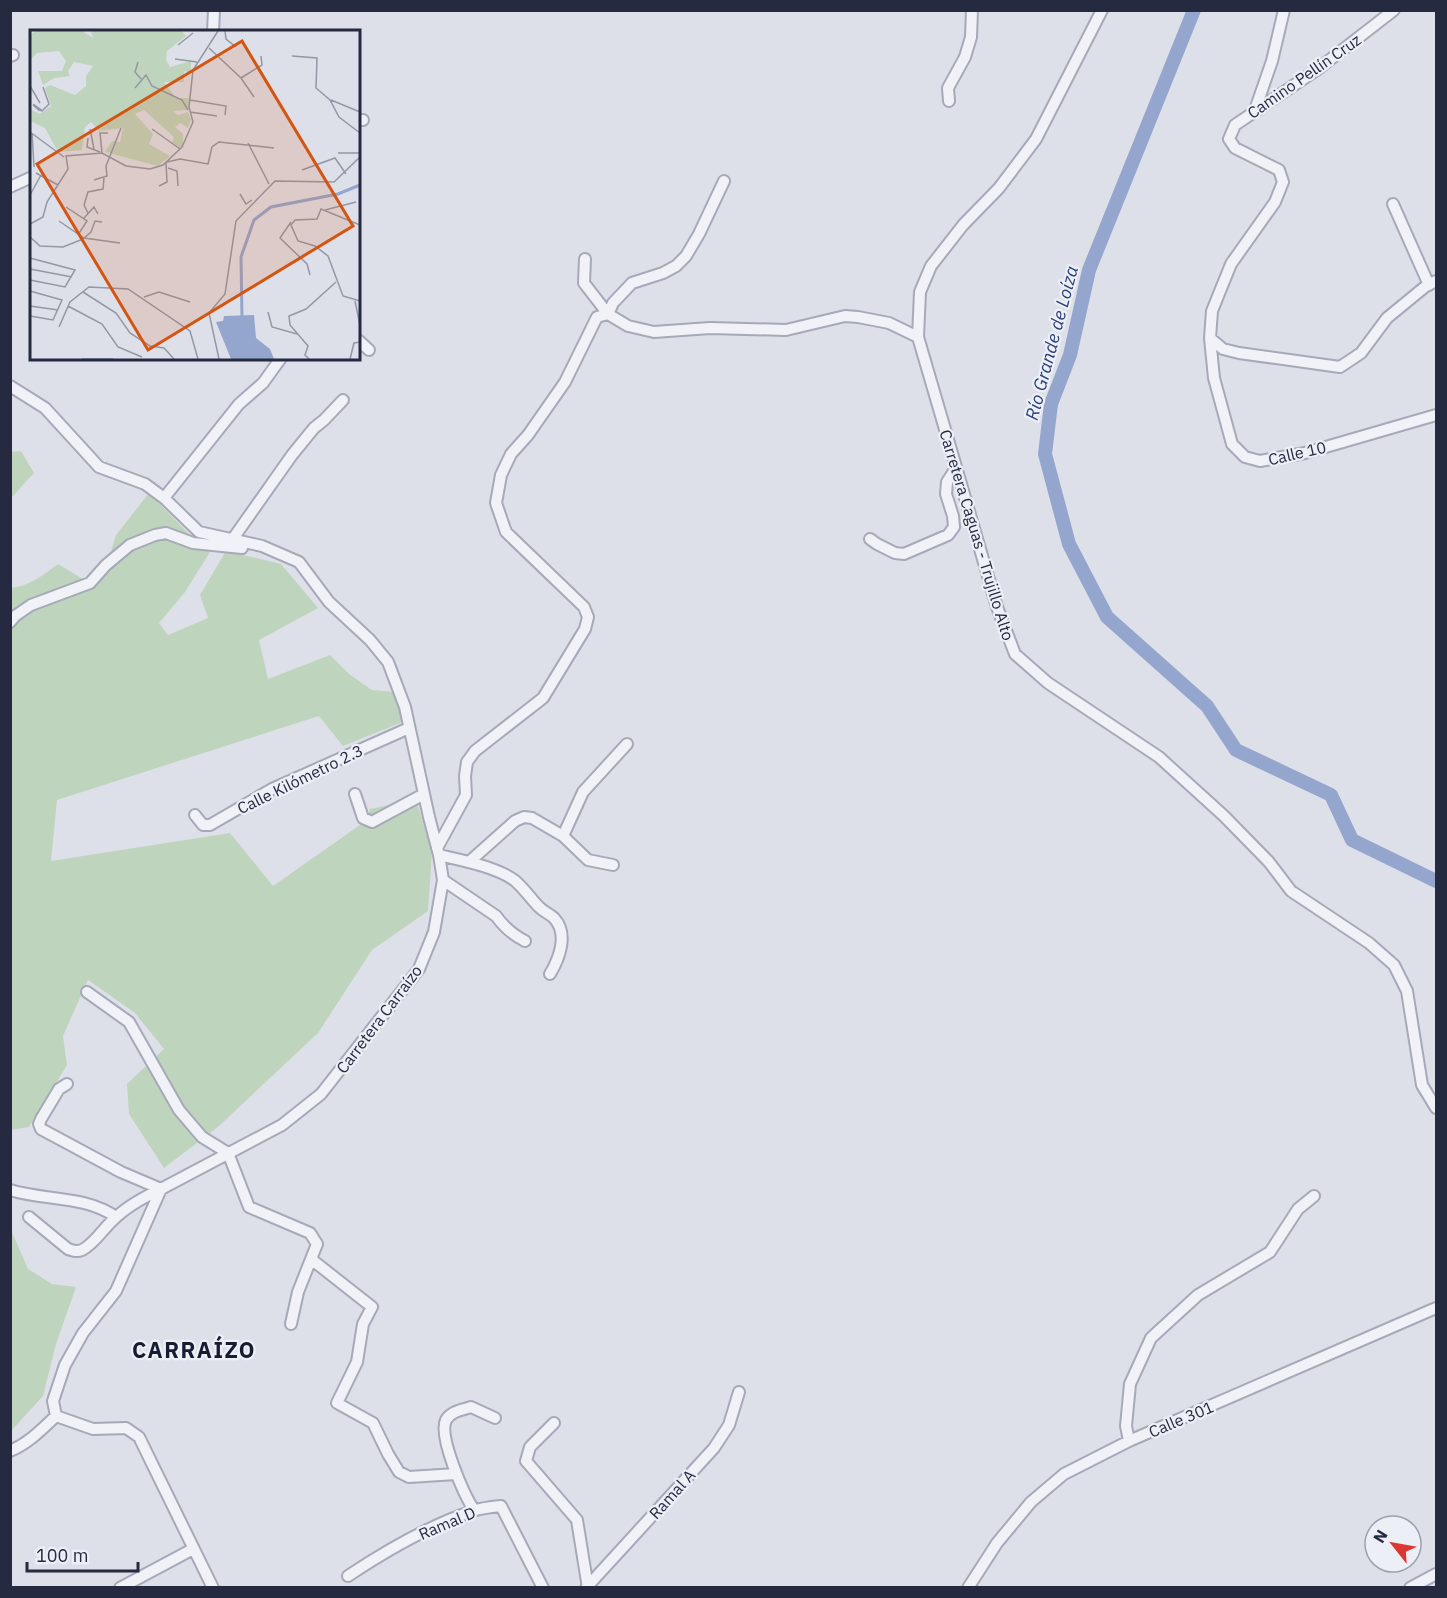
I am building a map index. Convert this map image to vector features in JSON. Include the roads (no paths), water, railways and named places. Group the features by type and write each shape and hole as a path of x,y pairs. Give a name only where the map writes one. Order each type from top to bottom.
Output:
{"street":[{"path":"213,30 214,10"},
{"path":"949,101 948,88 965,57 971,37 972,10"},
{"name":"Carretera Caguas - Trujillo Alto","path":"1102,10 1036,139 999,188 963,225 931,266 920,292 918,337 997,608 1015,654 1048,683 1159,757 1224,816 1269,862 1291,891 1369,943 1394,965 1407,990 1422,1085 1437,1108"},
{"path":"1255,110 1272,61 1284,10"},
{"name":"Camino Pellín Cruz","path":"1210,338 1212,311 1231,264 1275,202 1283,182 1279,170 1235,148 1228,140 1235,125 1320,68 1394,10"},
{"path":"10,187 30,178"},
{"path":"608,314 624,290 632,283 663,273 676,266 686,256 724,181"},
{"path":"1210,338 1223,349 1340,367 1361,353 1387,318 1433,283 1393,204"},
{"path":"585,259 584,283 608,314 628,326 654,332 710,328 786,330 845,316 889,323 918,337"},
{"path":"552,971 562,948 560,925 541,909 515,881 504,874 438,852 466,795 467,762 475,751 543,698 585,629 588,617 584,607 506,532 496,503 501,475 511,454 528,435 566,382 597,316 608,314"},
{"name":"Calle 10","path":"1210,338 1214,378 1232,444 1252,459 1260,461 1305,453 1437,415"},
{"path":"360,342 369,350"},
{"path":"164,498 239,404 263,383 280,360"},
{"name":"Carretera Carraízo","path":"10,386 45,408 99,467 145,484 164,498 199,532 262,546 299,562 329,602 370,640 388,662 405,707 443,880 434,932 419,969 321,1094 282,1125 142,1198 116,1217 83,1250 76,1252 68,1249 29,1216"},
{"path":"232,540 292,455 314,428 343,400"},
{"path":"870,539 895,553 904,554 948,535 954,527 946,494 947,482 956,468"},
{"path":"10,622 31,605 90,583 106,565 130,545 154,535 166,533 194,543 281,554"},
{"name":"Calle Kilómetro 2.3","path":"195,815 203,825 210,825 272,789 409,728"},
{"path":"563,836 583,792 627,744"},
{"path":"354,794 363,818 372,822 424,794"},
{"path":"469,862 515,821 525,817 532,818 563,836 588,860 613,865"},
{"path":"443,880 496,916 513,934 525,941"},
{"path":"87,992 129,1022 179,1110 202,1137 228,1153 249,1207 310,1233 316,1244 298,1292 291,1324"},
{"path":"56,1416 53,1401 65,1365 83,1333 116,1291 161,1189 120,1172 41,1129 39,1124 41,1119 59,1089 67,1084"},
{"path":"10,1190 29,1195 76,1201 108,1211 116,1217"},
{"path":"1130,1441 1126,1426 1130,1384 1151,1338 1198,1295 1270,1252 1298,1209 1314,1196"},
{"path":"311,1259 372,1307 363,1324 357,1362 336,1403 373,1423 399,1472 410,1477 456,1474"},
{"name":"Calle 301","path":"968,1587 997,1543 1031,1502 1064,1474 1130,1441 1437,1308"},
{"name":"Ramal A","path":"587,1587 714,1448 729,1425 740,1392"},
{"path":"474,1510 456,1474 444,1434 445,1422 451,1413 471,1407 495,1418"},
{"path":"10,1451 21,1447 56,1416"},
{"path":"56,1416 93,1429 126,1428 140,1437 213,1587"},
{"path":"554,1423 530,1447 526,1461 577,1520 587,1587"},
{"name":"Ramal D","path":"348,1576 388,1550 432,1528 474,1510 501,1506 543,1587"},
{"path":"120,1587 193,1549"},
{"path":"1410,1587 1437,1574"}],"waterway":[{"name":"Río Grande de Loíza","path":"1194,10 1089,270 1070,355 1051,404 1045,454 1069,544 1107,617 1207,706 1236,750 1331,795 1352,840 1436,881"}],"district":[{"name":"CARRAÍZO","path":"194,1350"}]}
